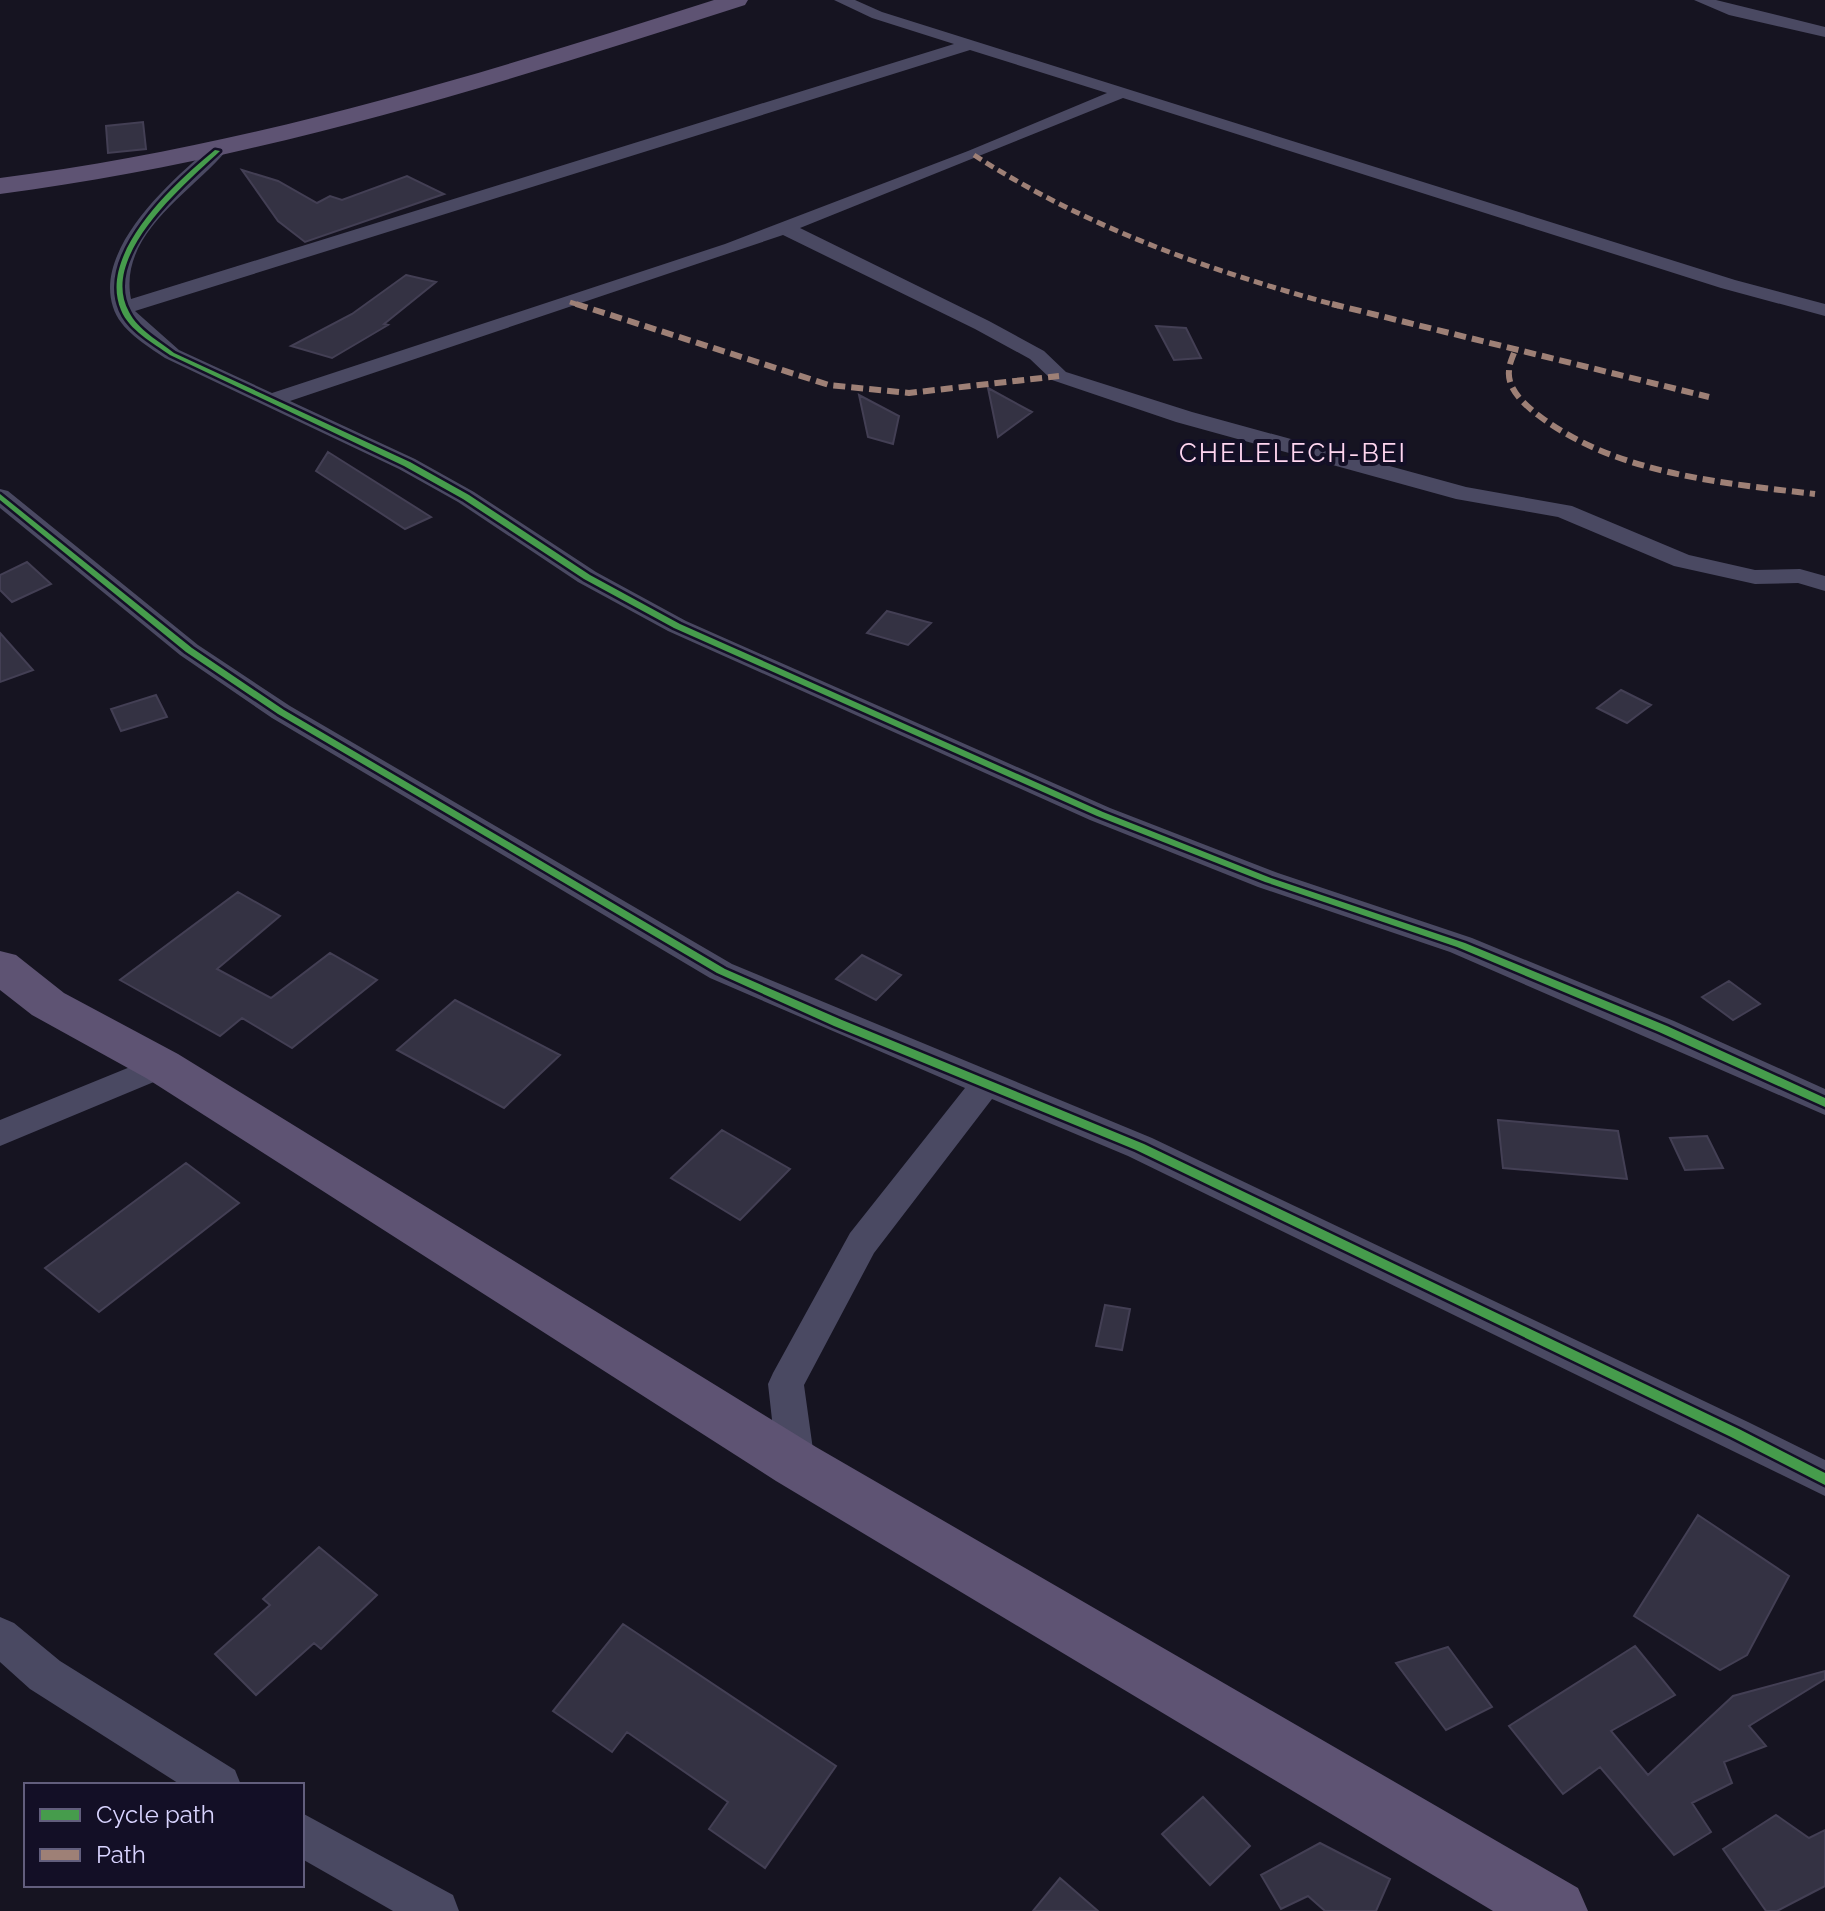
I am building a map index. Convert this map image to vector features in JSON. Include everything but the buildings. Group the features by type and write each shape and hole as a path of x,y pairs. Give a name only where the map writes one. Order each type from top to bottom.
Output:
{"main road":[{"path":"0,186 125,170 217,151 501,75 737,0"},
{"path":"0,966 48,1004 162,1066 796,1464 1555,1911"}],"street":[{"path":"842,0 969,45 1121,93 1728,284 1825,310"},
{"path":"1702,0 1734,12 1825,32"},
{"path":"123,308 969,45"},
{"path":"268,401 784,228 1121,93"},
{"path":"217,151 179,180 137,238 122,265 118,289 123,308 142,332 172,354 419,471 466,497 587,577 677,626 1100,814 1268,880 1461,945 1663,1029 1825,1103"},
{"path":"784,228 982,325 1037,355 1059,376 1184,417 1464,494 1564,511 1682,561 1755,577 1800,576 1825,584"},
{"path":"0,496 189,650 281,712 721,971 1140,1147 1825,1479"},
{"path":"0,1134 162,1066"},
{"path":"796,1464 786,1384 862,1243 986,1084"},
{"path":"0,1636 45,1675 217,1783"},
{"path":"304,1836 437,1911"}],"marked path":[{"path":"974,155 1067,210 1217,270 1372,315 1709,397"},
{"path":"570,302 692,344 829,385 909,393 1059,376"},
{"path":"1514,353 1508,373 1520,401 1563,434 1622,458 1721,483 1815,494"}],"cycle path":[{"path":"217,151 165,199 133,243 123,265 119,287 123,308 138,328 172,354 407,464 466,497 587,577 677,626 1100,814 1268,880 1461,945 1663,1029 1825,1103"},
{"path":"0,496 189,650 281,712 721,971 838,1023 1140,1147 1825,1479"}],"district":[{"name":"CHELELECH-BEI","path":"1293,453"}]}
